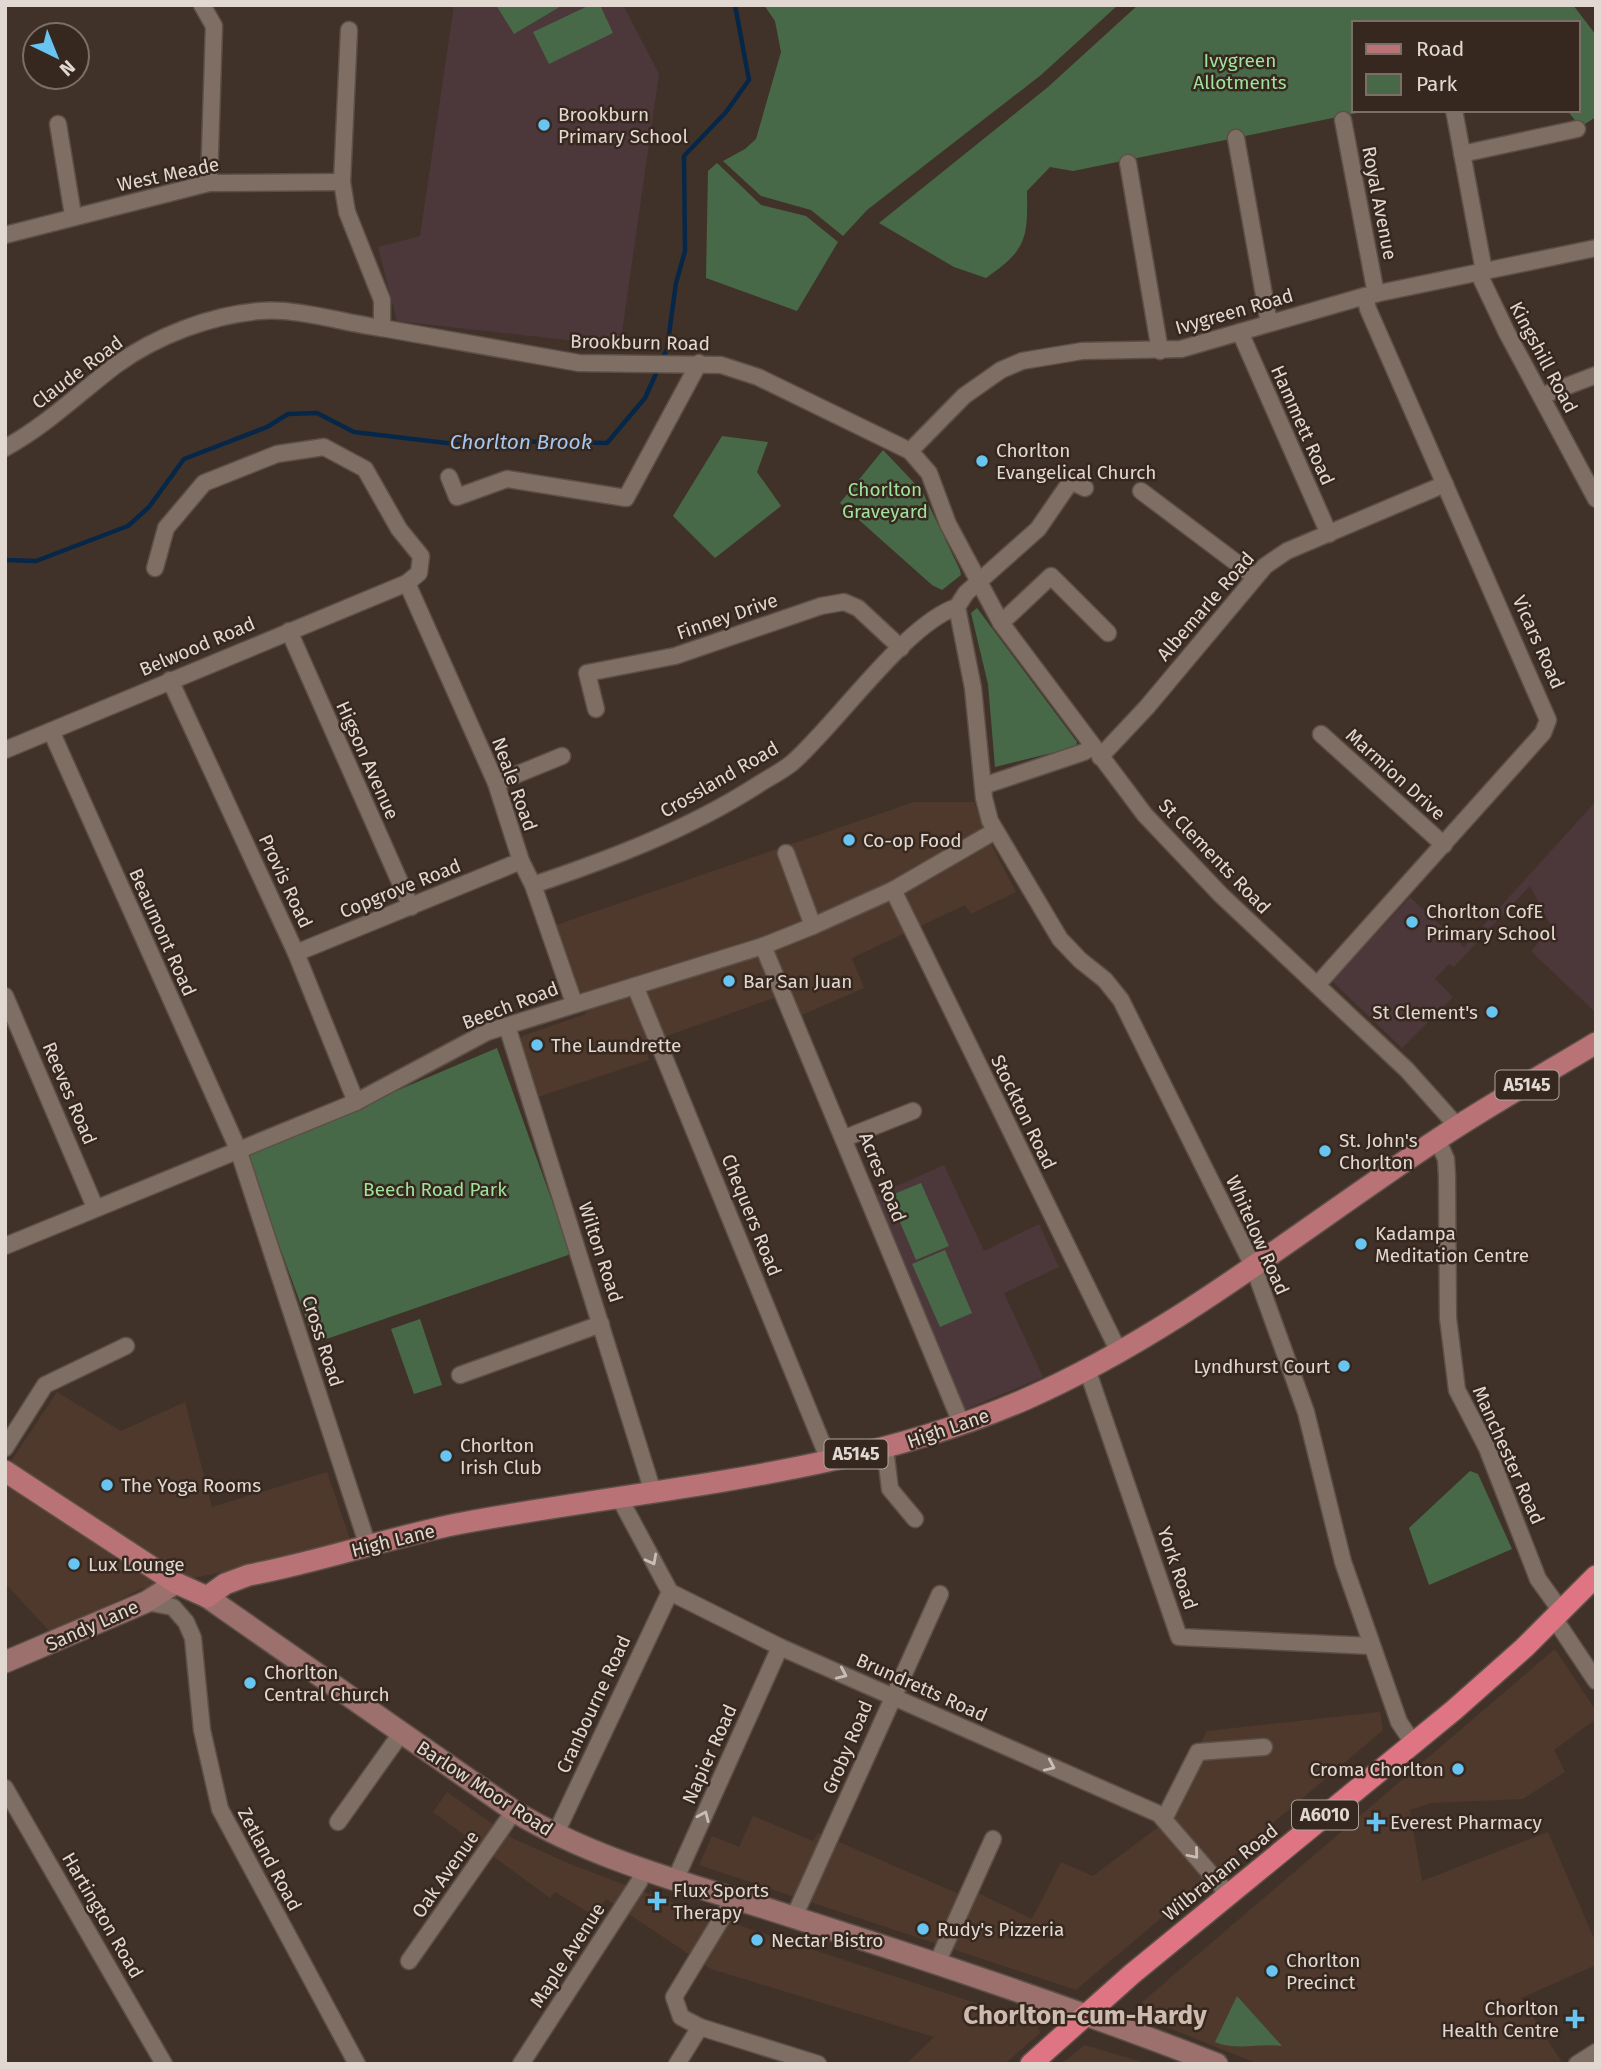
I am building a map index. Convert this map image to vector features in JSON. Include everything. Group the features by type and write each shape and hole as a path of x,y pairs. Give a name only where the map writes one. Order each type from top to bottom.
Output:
{"highway":[{"name":"Wilbraham Road","path":"1031,2064 1085,2015 1524,1648 1596,1576"}],"main road":[{"name":"A5145","path":"1458,1127 1596,1043"},
{"name":"High Lane","path":"207,1597 225,1584 249,1575 457,1525 620,1499 829,1460 885,1448 962,1425 1119,1352 1254,1268 1458,1127"},
{"name":"Barlow Moor Road","path":"5,1471 176,1583 207,1597 514,1811 555,1835 734,1898 937,1963 1217,2064"},
{"name":"Sandy Lane","path":"5,1662 146,1602 176,1583"}],"street":[{"path":"202,5 214,26 209,183"},
{"path":"349,30 342,181 347,212 382,300 382,328"},
{"name":"Kingshill Road","path":"1454,112 1481,272 1480,282 1596,499"},
{"name":"Royal Avenue","path":"1343,120 1371,295"},
{"path":"58,124 73,215"},
{"path":"1462,154 1577,130"},
{"path":"1236,138 1269,323"},
{"path":"1128,163 1160,351"},
{"name":"West Meade","path":"5,235 73,215 209,183 342,181"},
{"name":"Ivygreen Road","path":"910,451 964,396 1001,370 1022,361 1082,351 1181,349 1371,295 1596,248"},
{"name":"Vicars Road","path":"1317,985 1543,733 1549,719 1368,309 1371,295"},
{"name":"Claude Road","path":"5,449 30,435 117,364 161,339 211,320 261,311 309,315 382,328"},
{"name":"Brookburn Road","path":"382,328 557,361 699,363 721,365 758,377 910,451 936,486 948,524 978,584"},
{"name":"Hammett Road","path":"1240,332 1329,534"},
{"path":"449,477 457,497 507,480 626,498 699,363"},
{"path":"1541,396 1596,375"},
{"path":"155,568 166,528 204,483 277,454 324,447 365,470 399,529 421,556 419,573 407,583"},
{"name":"Crossland Road","path":"533,885 648,842 692,822 791,764 901,648 936,618 957,607 966,593 1038,529 1071,481 1085,488"},
{"name":"Albemarle Road","path":"1096,752 1147,707 1254,576 1287,551 1445,484"},
{"path":"1141,491 1254,576"},
{"path":"1001,622 1051,576 1108,633"},
{"name":"Belwood Road","path":"5,750 407,583"},
{"name":"Neale Road","path":"407,583 496,783 521,861 533,885 574,1003"},
{"name":"St Clements Road","path":"978,584 1001,622 1096,752 1175,849 1406,1070 1458,1127"},
{"name":"Finney Drive","path":"596,709 587,673 675,656 821,606 844,602 858,608 901,648"},
{"name":"Whitelow Road","path":"957,607 973,688 986,811 995,831 1060,939 1105,980 1121,1000 1254,1268 1306,1412 1343,1562 1399,1722 1413,1743"},
{"name":"Higson Avenue","path":"289,631 411,906"},
{"name":"Provis Road","path":"170,680 296,953 356,1102"},
{"name":"Beaumont Road","path":"51,731 238,1149"},
{"name":"Marmion Drive","path":"1321,734 1444,845"},
{"path":"983,786 1071,757 1096,752"},
{"path":"496,783 562,756"},
{"name":"Beech Road","path":"5,1246 356,1102 488,1032 763,946 813,926 892,890 995,831"},
{"path":"786,853 813,926"},
{"name":"Copgrove Road","path":"296,953 521,861"},
{"name":"Stockton Road","path":"892,890 1119,1352"},
{"name":"Acres Road","path":"763,946 962,1425"},
{"name":"Chequers Road","path":"635,986 829,1460"},
{"name":"Reeves Road","path":"5,996 95,1207"},
{"name":"Wilton Road","path":"507,1026 653,1492"},
{"path":"845,1138 913,1111"},
{"name":"Manchester Road","path":"1437,1139 1446,1159 1448,1318 1457,1390 1487,1448 1538,1578 1596,1681"},
{"name":"Cross Road","path":"238,1149 368,1546"},
{"path":"460,1375 601,1324"},
{"path":"5,1448 46,1385 126,1346"},
{"name":"York Road","path":"1087,1369 1179,1637 1372,1646"},
{"path":"885,1448 890,1489 915,1520"},
{"path":"620,1499 670,1592"},
{"name":"Brundretts Road","path":"670,1592 780,1647 1164,1819 1229,1895"},
{"name":"Cranbourne Road","path":"555,1835 670,1592"},
{"name":"Groby Road","path":"794,1917 940,1594"},
{"name":"Zetland Road","path":"146,1602 173,1607 186,1622 193,1638 202,1730 220,1809 357,2064"},
{"name":"Napier Road","path":"676,1878 780,1647"},
{"path":"338,1822 402,1732"},
{"path":"1164,1819 1198,1752 1264,1747"},
{"name":"Hartington Road","path":"5,1787 164,2064"},
{"name":"Oak Avenue","path":"409,1961 514,1811"},
{"path":"937,1963 993,1839"},
{"name":"Maple Avenue","path":"521,2064 639,1882 645,1868"},
{"path":"734,1898 674,1997 681,2017 700,2027 818,2064"},
{"path":"677,2064 700,2027"},
{"path":"1577,2064 1596,2052"}],"shaded area":[{"name":"Brookburn Primary School","path":"454,5 623,5 659,74 620,346 397,321 378,247 420,236"},
{"name":"Chorlton CofE Primary School","path":"1596,801 1596,1013 1531,951 1552,928 1530,886 1454,967 1449,964 1435,979 1453,997 1402,1048 1332,981 1410,897 1464,947"},
{"path":"914,802 974,802 991,844 1016,892 971,914 965,905 852,958 864,988 788,1021 777,997 644,1044 649,1060 538,1097 520,1042 522,1036 586,1014 556,925"},
{"path":"944,1165 984,1251 1039,1224 1059,1267 1004,1293 1043,1377 964,1410 874,1196"},
{"path":"57,1392 121,1431 185,1402 212,1507 327,1472 352,1545 141,1589 51,1633 5,1583 5,1470"},
{"path":"1555,1649 1596,1711 1596,1719 1554,1750 1565,1772 1523,1799 1431,1803 1410,1810 1422,1881 1548,1832 1596,1943 1596,1965 1521,1998 1563,2064 1258,2064 1169,2028 1141,2003"},
{"path":"1380,1712 1383,1730 1076,1990 699,1865 712,1836 739,1847 753,1816 813,1841 818,1833 957,1893 980,1894 1032,1919 1061,1862 1093,1876 1157,1828 1207,1731"},
{"path":"447,1792 514,1839 570,1864 689,1909 1037,2023 1040,2033 1005,2064 906,2064 934,2037 711,1969 606,1899 594,1916 555,1892 550,1898 433,1812"},
{"path":"1085,2045 1148,2064 1061,2064"}],"green space":[{"path":"496,5 563,5 514,34"},
{"path":"590,5 600,5 613,33 549,64 533,32"},
{"path":"764,5 1118,5 1041,75 867,210 843,236 811,210 761,196 723,161 745,149 756,139 781,52 775,21"},
{"name":"Ivygreen Allotments","path":"1138,5 1573,5 1596,35 1596,117 1580,127 1569,112 1580,112 1580,21 1352,21 1352,112 1362,112 1073,171 1050,167 1027,191 1025,233 1017,251 986,278 954,267 879,223 1048,87"},
{"path":"717,163 761,205 806,216 838,242 797,311 706,278 708,171"},
{"path":"722,436 768,442 757,472 781,506 715,558 673,516"},
{"name":"Chorlton Graveyard","path":"883,450 922,491 960,570 961,575 942,590 932,585 840,503"},
{"path":"977,608 1077,742 1076,747 995,767 988,684 971,613"},
{"name":"Beech Road Park","path":"497,1048 571,1254 315,1343 246,1155"},
{"path":"921,1183 949,1246 916,1260 889,1196"},
{"path":"945,1250 972,1313 940,1327 912,1264"},
{"path":"420,1319 442,1385 414,1394 391,1329"},
{"path":"1470,1471 1478,1474 1512,1549 1429,1585 1409,1528"},
{"path":"1237,1996 1282,2046 1231,2046 1215,2042"}],"waterway":[{"name":"Chorlton Brook","path":"662,359 667,349 676,283 685,251 684,156 726,112 749,80 735,5"},
{"name":"Chorlton Brook","path":"5,560 36,561 128,526 149,507 184,459 267,427 288,414 317,413 354,432 463,445 498,441 607,443 645,398 659,367"}],"place":[{"name":"Brookburn Primary School","path":"544,125"},
{"name":"Chorlton Evangelical Church","path":"982,461"},
{"name":"Co-op Food","path":"849,840"},
{"name":"Chorlton CofE Primary School","path":"1412,922"},
{"name":"Bar San Juan","path":"729,981"},
{"name":"St Clement's","path":"1492,1012"},
{"name":"The Laundrette","path":"537,1045"},
{"name":"St. John's Chorlton","path":"1325,1151"},
{"name":"Kadampa Meditation Centre","path":"1361,1244"},
{"name":"Lyndhurst Court","path":"1344,1366"},
{"name":"Chorlton Irish Club","path":"446,1456"},
{"name":"The Yoga Rooms","path":"107,1485"},
{"name":"Lux Lounge","path":"74,1564"},
{"name":"Chorlton Central Church","path":"250,1683"},
{"name":"Croma Chorlton","path":"1458,1769"},
{"name":"Everest Pharmacy","path":"1376,1822"},
{"name":"Flux Sports Therapy","path":"657,1901"},
{"name":"Rudy's Pizzeria","path":"923,1929"},
{"name":"Nectar Bistro","path":"757,1940"},
{"name":"Chorlton Precinct","path":"1272,1971"},
{"name":"Chorlton Health Centre","path":"1575,2019"}],"district":[{"name":"Chorlton-cum-Hardy","path":"1085,2015"}]}
